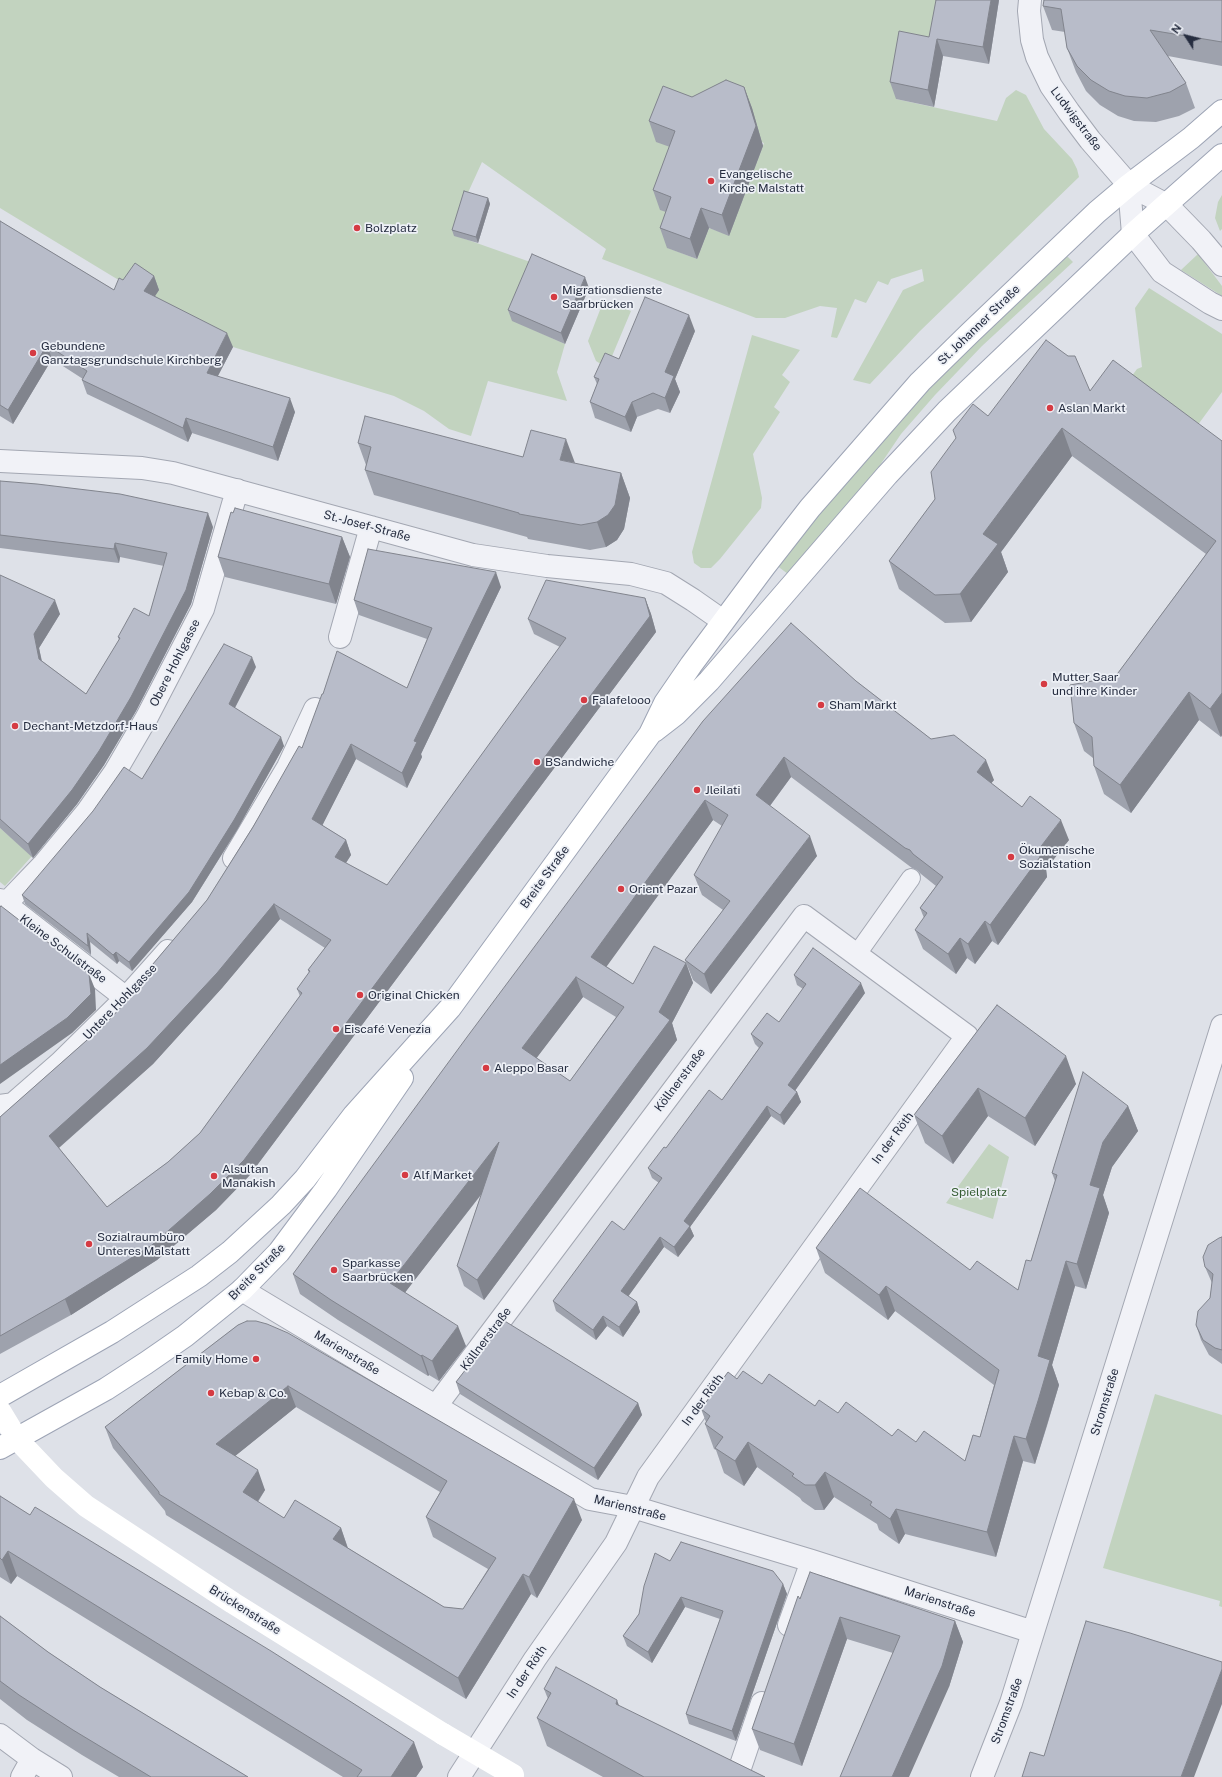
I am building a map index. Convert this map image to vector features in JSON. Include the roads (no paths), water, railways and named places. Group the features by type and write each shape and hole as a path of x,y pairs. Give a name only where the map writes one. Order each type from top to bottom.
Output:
{"main road":[{"name":"St. Johanner Straße","path":"764,567 810,508 920,382 1059,247 1129,185 1191,138 1222,111"},
{"path":"1133,234 1222,155"},
{"name":"Breite Straße","path":"650,734 676,714 709,681 789,587 947,411 1133,234"},
{"name":"Breite Straße","path":"9,1443 106,1389 185,1336 242,1290 280,1252 322,1196 370,1127 440,1020 650,734 665,702 764,567"},
{"path":"723,621 745,639"},
{"name":"Breite Straße","path":"0,1396 112,1332 199,1276 230,1252 281,1205 305,1178 354,1115 440,1020"},
{"name":"Brückenstraße","path":"0,1411 9,1443 106,1521 443,1734 515,1776"}],"street":[{"name":"Ludwigstraße","path":"1030,0 1029,11 1032,40 1037,57 1051,86 1090,140 1129,185"},
{"path":"1129,185 1167,205 1201,240 1222,265"},
{"path":"1129,185 1133,234 1162,272 1222,309"},
{"name":"St.-Josef-Straße","path":"0,461 142,468 173,473 472,555 547,566 631,574 666,583 723,621"},
{"name":"Obere Hohlgasse","path":"2,905 44,864 87,812 115,772 147,718 203,610 237,490"},
{"path":"340,637 371,527"},
{"path":"222,878 288,767 315,709"},
{"name":"Kleine Schulstraße","path":"2,905 126,998"},
{"name":"Köllnerstraße","path":"436,1406 804,916 967,1036"},
{"name":"Untere Hohlgasse","path":"0,1106 13,1104 60,1063 126,998 178,938"},
{"name":"Stromstraße","path":"982,1777 1011,1703 1222,1026"},
{"name":"In der Röth","path":"459,1777 531,1665 616,1544 648,1477 967,1036"},
{"name":"Marienstraße","path":"242,1290 590,1498 633,1507 812,1560 1033,1632"},
{"path":"784,1641 812,1560"},
{"path":"740,1768 768,1686"},
{"path":"0,1735 27,1768 61,1777"}],"lane":[{"path":"856,954 911,878"}],"place":[{"name":"Evangelische Kirche Malstatt","path":"711,181"},
{"name":"Bolzplatz","path":"357,228"},
{"name":"Migrationsdienste Saarbrücken","path":"554,297"},
{"name":"Gebundene Ganztagsgrundschule Kirchberg","path":"33,353"},
{"name":"Aslan Markt","path":"1050,408"},
{"name":"Mutter Saar und ihre Kinder","path":"1044,684"},
{"name":"Falafelooo","path":"584,700"},
{"name":"Sham Markt","path":"821,705"},
{"name":"Dechant-Metzdorf-Haus","path":"15,726"},
{"name":"BSandwiche","path":"537,762"},
{"name":"Jleilati","path":"697,790"},
{"name":"Ökumenische Sozialstation","path":"1011,857"},
{"name":"Orient Pazar","path":"621,889"},
{"name":"Original Chicken","path":"360,995"},
{"name":"Eiscafé Venezia","path":"336,1029"},
{"name":"Aleppo Basar","path":"486,1068"},
{"name":"Alf Market","path":"405,1175"},
{"name":"Alsultan Manakish","path":"214,1176"},
{"name":"Sozialraumbüro Unteres Malstatt","path":"89,1244"},
{"name":"Sparkasse Saarbrücken","path":"334,1270"},
{"name":"Family Home","path":"256,1359"},
{"name":"Kebap & Co.","path":"211,1393"}],"park label":[{"name":"Spielplatz","path":"979,1192"}]}
